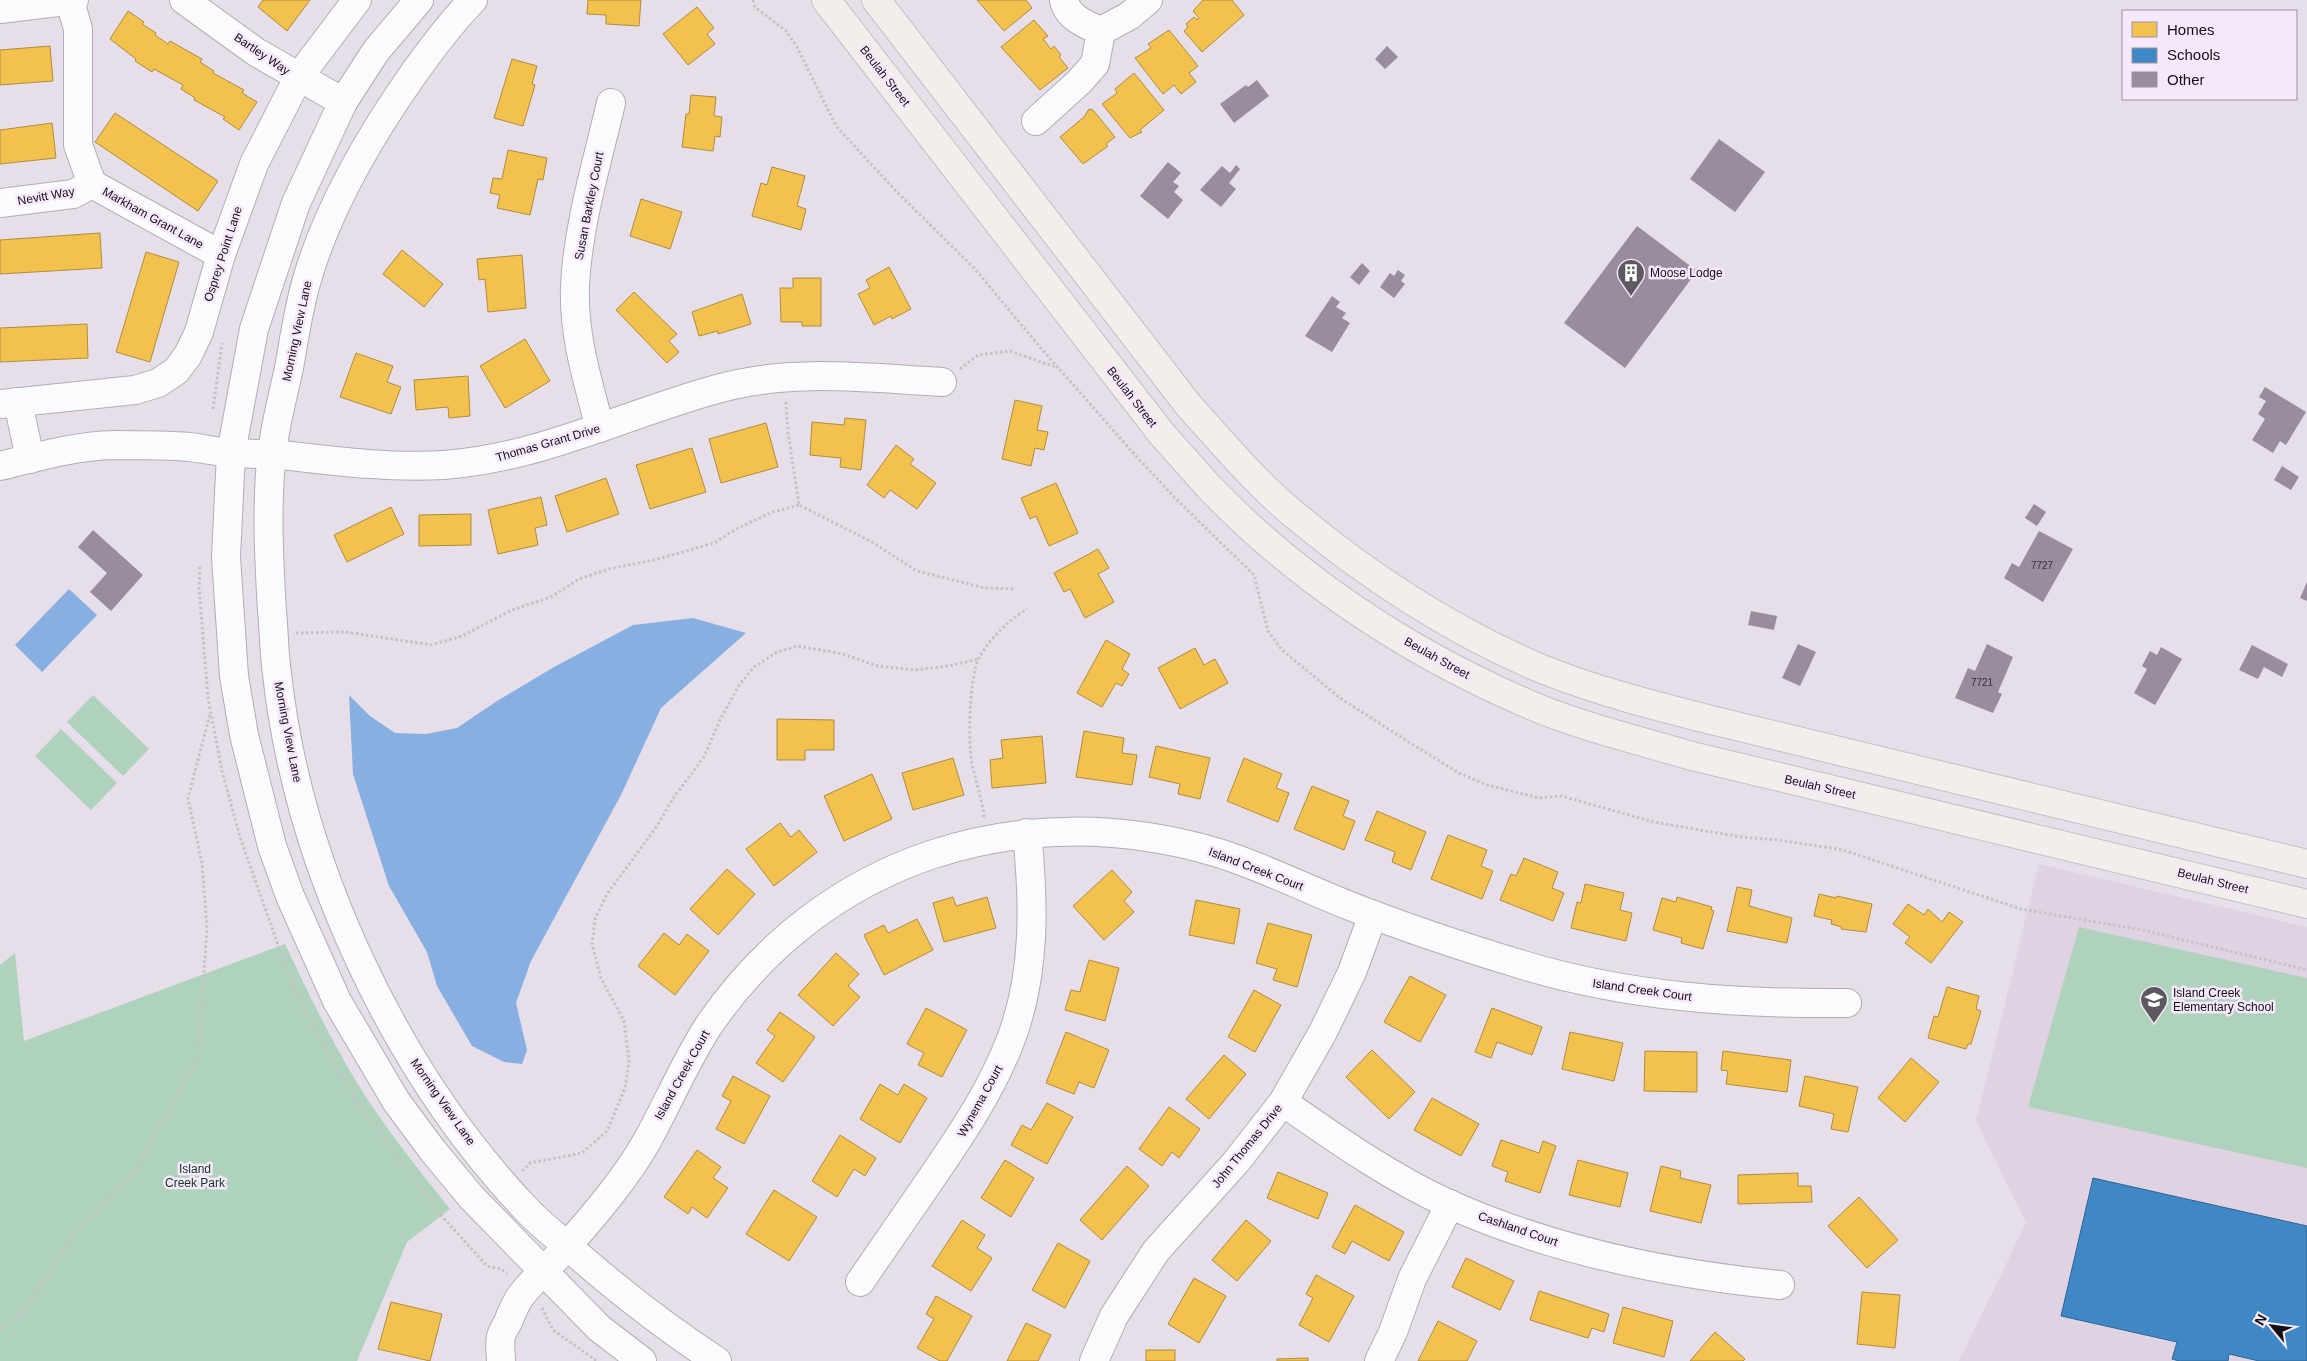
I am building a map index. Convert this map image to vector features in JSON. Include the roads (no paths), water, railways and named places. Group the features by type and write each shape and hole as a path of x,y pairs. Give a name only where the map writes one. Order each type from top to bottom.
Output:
{"main road":[{"name":"Beulah Street","path":"826,0 1161,433 1210,488 1263,537 1323,586 1382,627 1457,670 1520,701 1599,729 1692,756 2307,904"},
{"path":"876,0 1189,406 1236,458 1290,512 1407,597 1476,637 1537,666 1613,695 2307,864"}],"street":[{"name":"Bartley Way","path":"184,0 256,52 298,78 343,102"},
{"name":"Osprey Point Lane","path":"30,459 9,403 135,390 158,383 176,371 188,355 199,332 221,255 254,164 298,78 358,0"},
{"path":"419,0 376,51 343,102 296,203 254,329 231,453 226,557 234,676 244,735 256,786 272,846 290,896 337,1001 396,1101 433,1151 472,1198 543,1274 599,1328 642,1361"},
{"name":"Morning View Lane","path":"473,0 432,47 391,105 367,144 334,210 306,283 272,454 268,556 277,674 286,733 314,844 332,894 379,999 408,1052 438,1099 529,1213 623,1295 681,1338 717,1361"},
{"path":"1064,0 1065,6 1082,23 1101,31"},
{"path":"1101,31 1129,16 1148,0"},
{"path":"0,9 72,1"},
{"name":"Markham Grant Lane","path":"72,1 78,30 78,145 92,184 221,255"},
{"path":"1036,121 1079,82 1095,64 1101,31"},
{"name":"Susan Barkley Court","path":"600,428 581,356 575,287 580,239 611,103"},
{"name":"Nevitt Way","path":"0,203 72,194 92,184"},
{"name":"Thomas Grant Drive","path":"0,466 69,449 112,445 191,447 231,453 272,454 375,465 442,465 486,461 522,453 718,388 785,376 844,376 942,382"},
{"name":"Island Creek Court","path":"501,1361 501,1335 521,1295 568,1246 617,1185 645,1144 691,1056 710,1025 739,987 771,952 826,907 858,887 922,857 986,840 1027,833 1098,831 1165,839 1220,854 1373,915 1523,965 1608,987 1676,997 1805,1003 1847,1002"},
{"name":"Wynema Court","path":"860,1282 971,1120 994,1079 1012,1037 1027,975 1032,939 1032,883 1027,833"},
{"name":"John Thomas Drive","path":"1094,1361 1114,1316 1156,1251 1236,1162 1283,1102 1323,1032 1352,972 1373,915"},
{"name":"Cashland Court","path":"1283,1102 1358,1154 1450,1204 1521,1232 1606,1258 1714,1279 1780,1285"},
{"path":"1379,1361 1412,1279 1450,1204"}],"water":[{"path":"69,589 97,615 42,672 15,645"},
{"path":"693,618 746,633 661,708 621,795 531,961 516,1003 527,1050 522,1064 504,1062 472,1046 437,986 427,952 389,886 353,774 349,695 370,716 395,733 426,734 457,728 497,701 554,667 633,625"}],"place":[{"name":"Moose Lodge","path":"1631,297"},
{"name":"Island Creek Elementary School","path":"2154,1024"}],"park label":[{"name":"Island Creek Park","path":"195,1176"}]}
